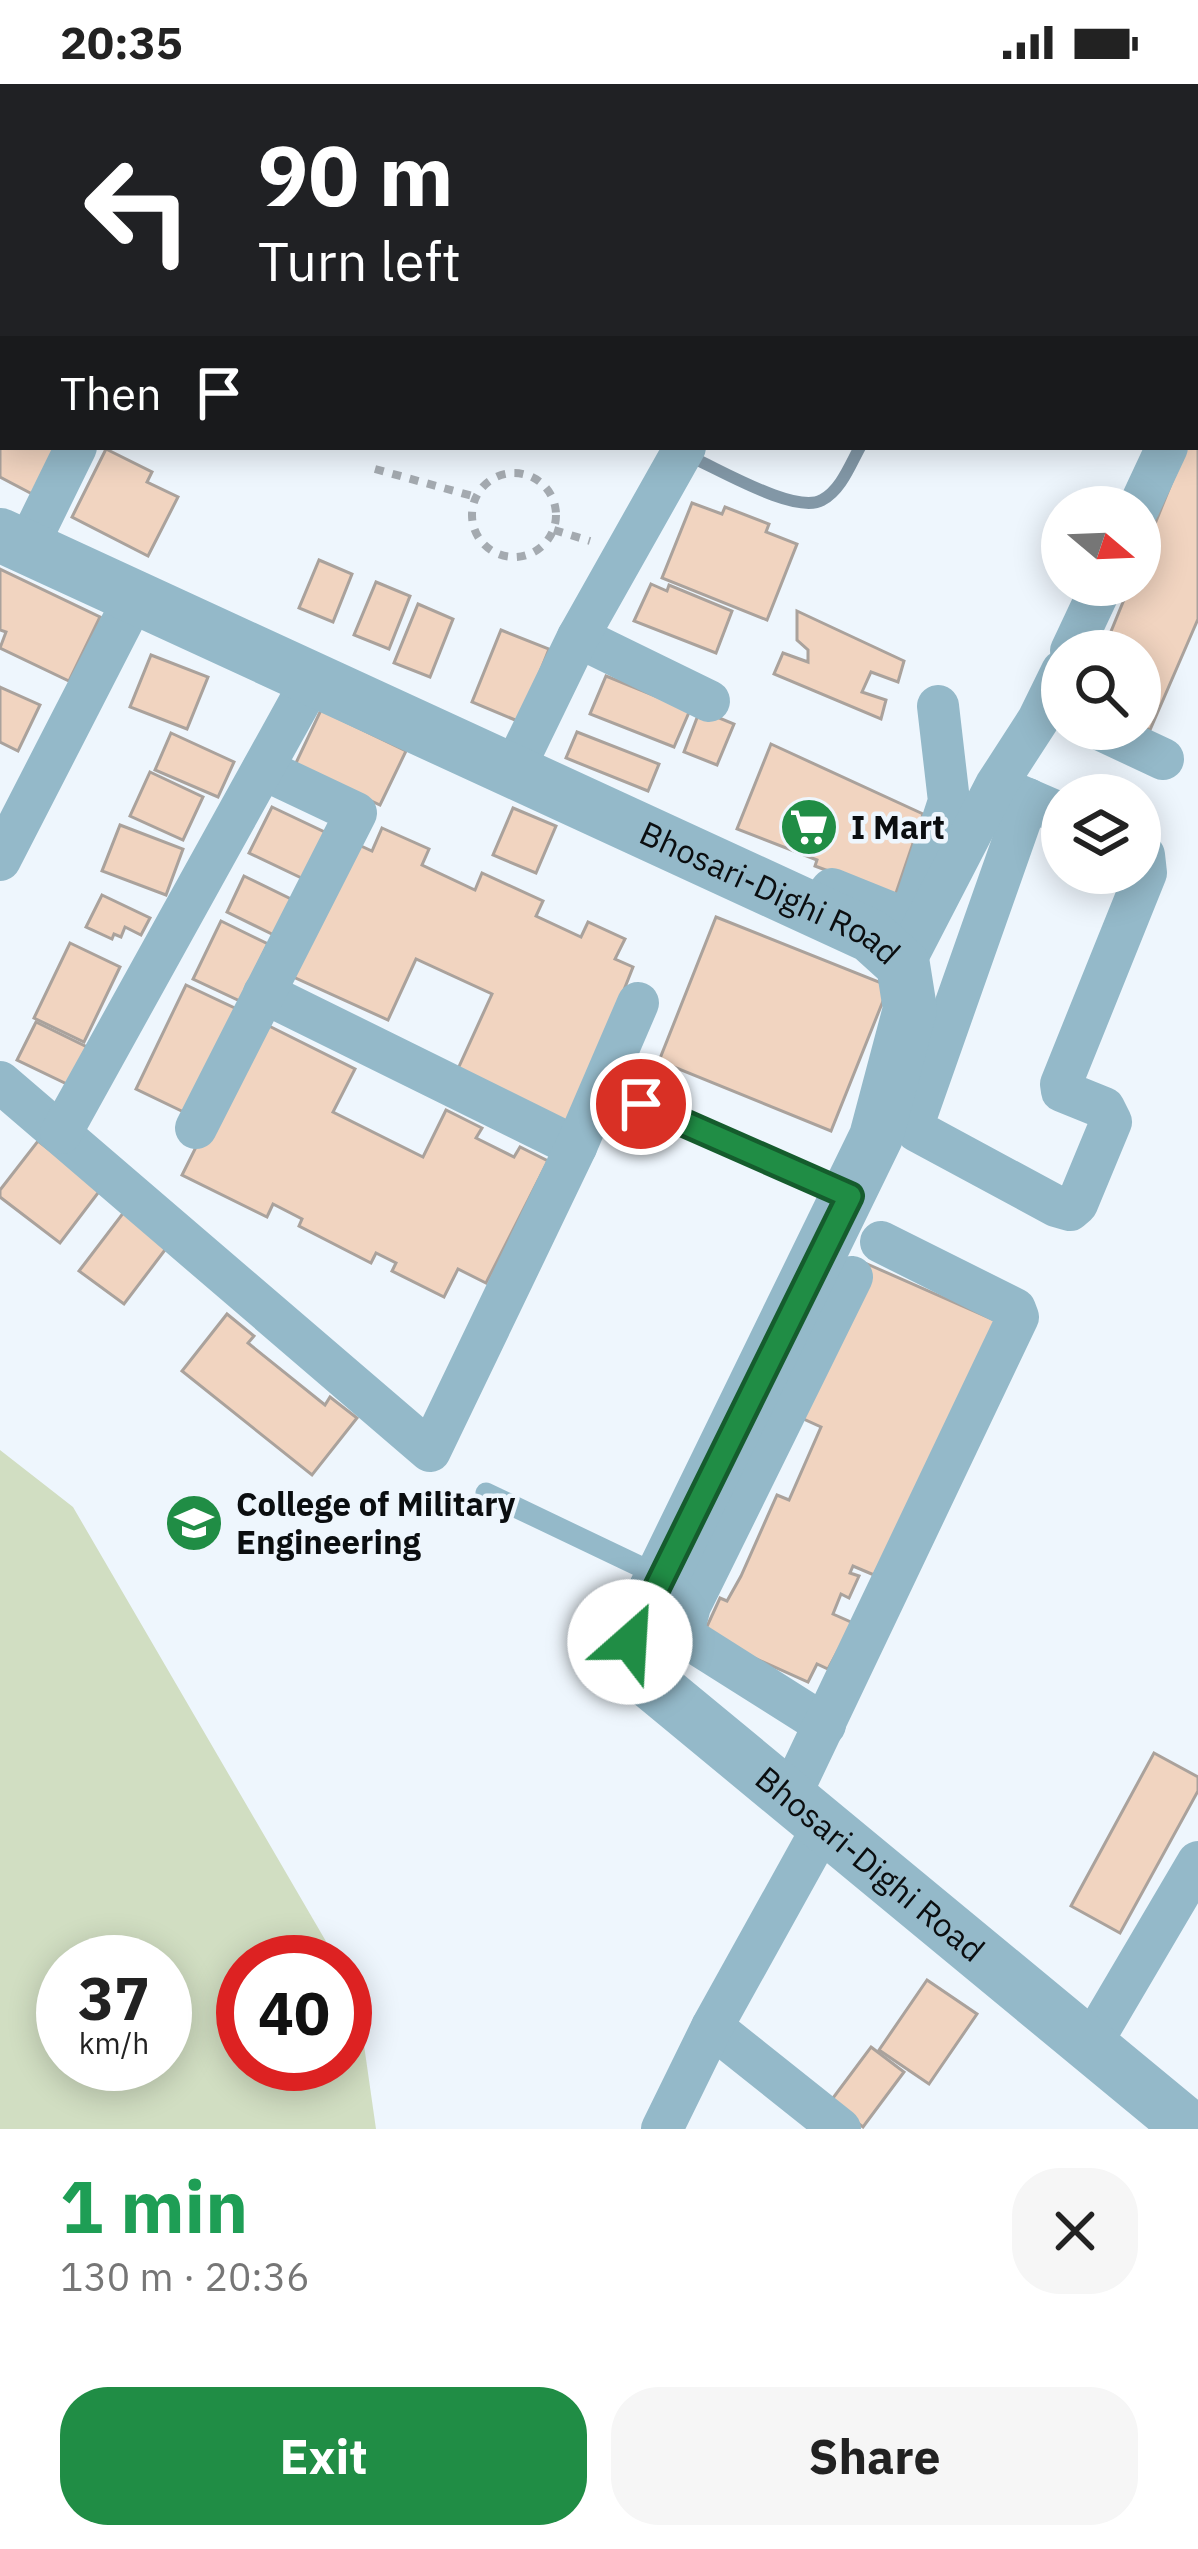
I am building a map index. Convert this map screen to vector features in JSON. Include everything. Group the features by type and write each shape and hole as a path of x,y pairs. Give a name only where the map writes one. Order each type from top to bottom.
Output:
{"street":[{"path":"14,541 74,450"},
{"path":"1149,486 1166,450"},
{"path":"514,769 578,637 677,461"},
{"name":"Bhosari-Dighi Road","path":"14,541 871,936 903,965 910,1009 876,1137 630,1642 638,1672 1191,2129"},
{"path":"0,860 135,596"},
{"path":"578,637 709,701"},
{"path":"61,1132 313,678"},
{"path":"815,910 832,889 899,916 913,911 949,801 938,706"},
{"path":"1042,750 913,1125 917,1131 1056,1206 1070,1210 1076,1204 1111,1122 1104,1108 1069,1096 1061,1084 1138,894"},
{"path":"1144,750 1163,759"},
{"path":"196,1128 356,813 263,769"},
{"path":"903,965 1028,799"},
{"path":"264,993 576,1147"},
{"path":"0,1082 430,1451 576,1147 638,1004"},
{"path":"662,2129 806,1812 825,1725 1018,1317 1015,1309 881,1242"},
{"path":"825,1725 692,1641 685,1629 691,1606 852,1277"},
{"path":"1089,2047 1198,1862"},
{"path":"712,2027 840,2129"}],"lane":[{"path":"641,1104 850,1196"},
{"path":"486,1493 662,1577"}],"path":[{"path":"375,469 476,497"},
{"path":"510,473 537,479 554,502 554,530 537,551 511,558 498,554 478,537 472,511 476,497 496,477 510,473"}],"green space":[{"path":"0,1450 73,1507 322,1935 216,1935 216,2091 371,2091 376,2129 0,2129"}],"building":[{"path":"0,450 59,450 36,496 0,477"},
{"path":"106,450 152,472 147,482 178,497 148,556 72,517"},
{"path":"1185,450 1198,450 1198,619 1161,705 1161,630 1112,630 1121,606 1161,606 1161,509"},
{"path":"692,503 722,514 725,507 769,524 766,532 797,544 767,620 662,578"},
{"path":"319,560 352,574 333,622 299,608"},
{"path":"0,569 100,617 69,681 0,648 6,632 0,630"},
{"path":"376,582 410,596 389,649 354,635"},
{"path":"651,584 667,591 669,585 732,611 716,653 634,621"},
{"path":"418,604 453,619 430,677 394,663"},
{"path":"797,611 904,661 898,682 871,672 862,692 886,700 881,719 774,674 783,653 808,662 808,650 797,640"},
{"path":"501,630 549,649 520,722 472,702"},
{"path":"151,655 208,677 187,729 130,707"},
{"path":"606,676 690,710 674,747 590,714"},
{"path":"0,687 40,705 18,751 0,742"},
{"path":"321,710 406,751 380,805 295,765"},
{"path":"700,710 734,724 717,765 684,752"},
{"path":"577,732 659,764 648,791 566,758"},
{"path":"171,733 234,762 218,797 155,770"},
{"path":"771,744 923,814 895,896 815,866 817,860 737,829"},
{"path":"150,772 203,797 183,840 130,816"},
{"path":"272,807 333,836 310,882 249,853"},
{"path":"513,808 556,826 536,873 493,855"},
{"path":"120,825 183,849 166,895 102,871"},
{"path":"382,828 429,849 422,865 475,890 482,873 543,901 536,916 581,937 588,922 625,939 615,959 633,967 571,1124 457,1071 492,994 416,959 388,1020 289,975 350,841 372,851"},
{"path":"244,876 295,901 278,937 227,912"},
{"path":"102,895 150,918 141,935 125,927 121,937 114,934 112,939 86,927"},
{"path":"716,917 889,986 831,1131 659,1061"},
{"path":"221,921 268,944 240,1001 193,979"},
{"path":"70,943 120,967 84,1042 34,1018"},
{"path":"186,985 241,1011 190,1115 136,1089"},
{"path":"259,1021 355,1069 333,1112 423,1157 446,1110 482,1128 476,1138 514,1157 520,1147 548,1161 486,1283 458,1269 444,1297 392,1271 396,1263 376,1253 371,1263 299,1226 302,1219 273,1204 267,1217 182,1175"},
{"path":"36,1022 87,1047 69,1085 17,1060"},
{"path":"38,1141 101,1189 60,1243 0,1197 0,1190"},
{"path":"127,1208 171,1242 124,1304 79,1271"},
{"path":"865,1263 1003,1324 874,1575 853,1566 850,1573 859,1576 849,1598 841,1594 833,1614 853,1623 828,1669 817,1664 808,1682 703,1635 720,1598 727,1601 741,1576 777,1495 789,1500 821,1427 797,1416"},
{"path":"227,1314 254,1336 248,1343 325,1405 330,1397 357,1418 312,1475 182,1371"},
{"path":"1154,1753 1198,1777 1198,1791 1120,1933 1071,1906"},
{"path":"927,1980 977,2014 929,2084 879,2050"},
{"path":"871,2047 904,2072 863,2127 830,2102"}],"waterway":[{"path":"691,457 777,496 810,503 835,490 858,450"}],"place":[{"name":"I Mart","path":"809,827"},
{"name":"College of Military Engineering","path":"194,1523"}],"route":[{"path":"630,1642 850,1196 641,1104"}]}
